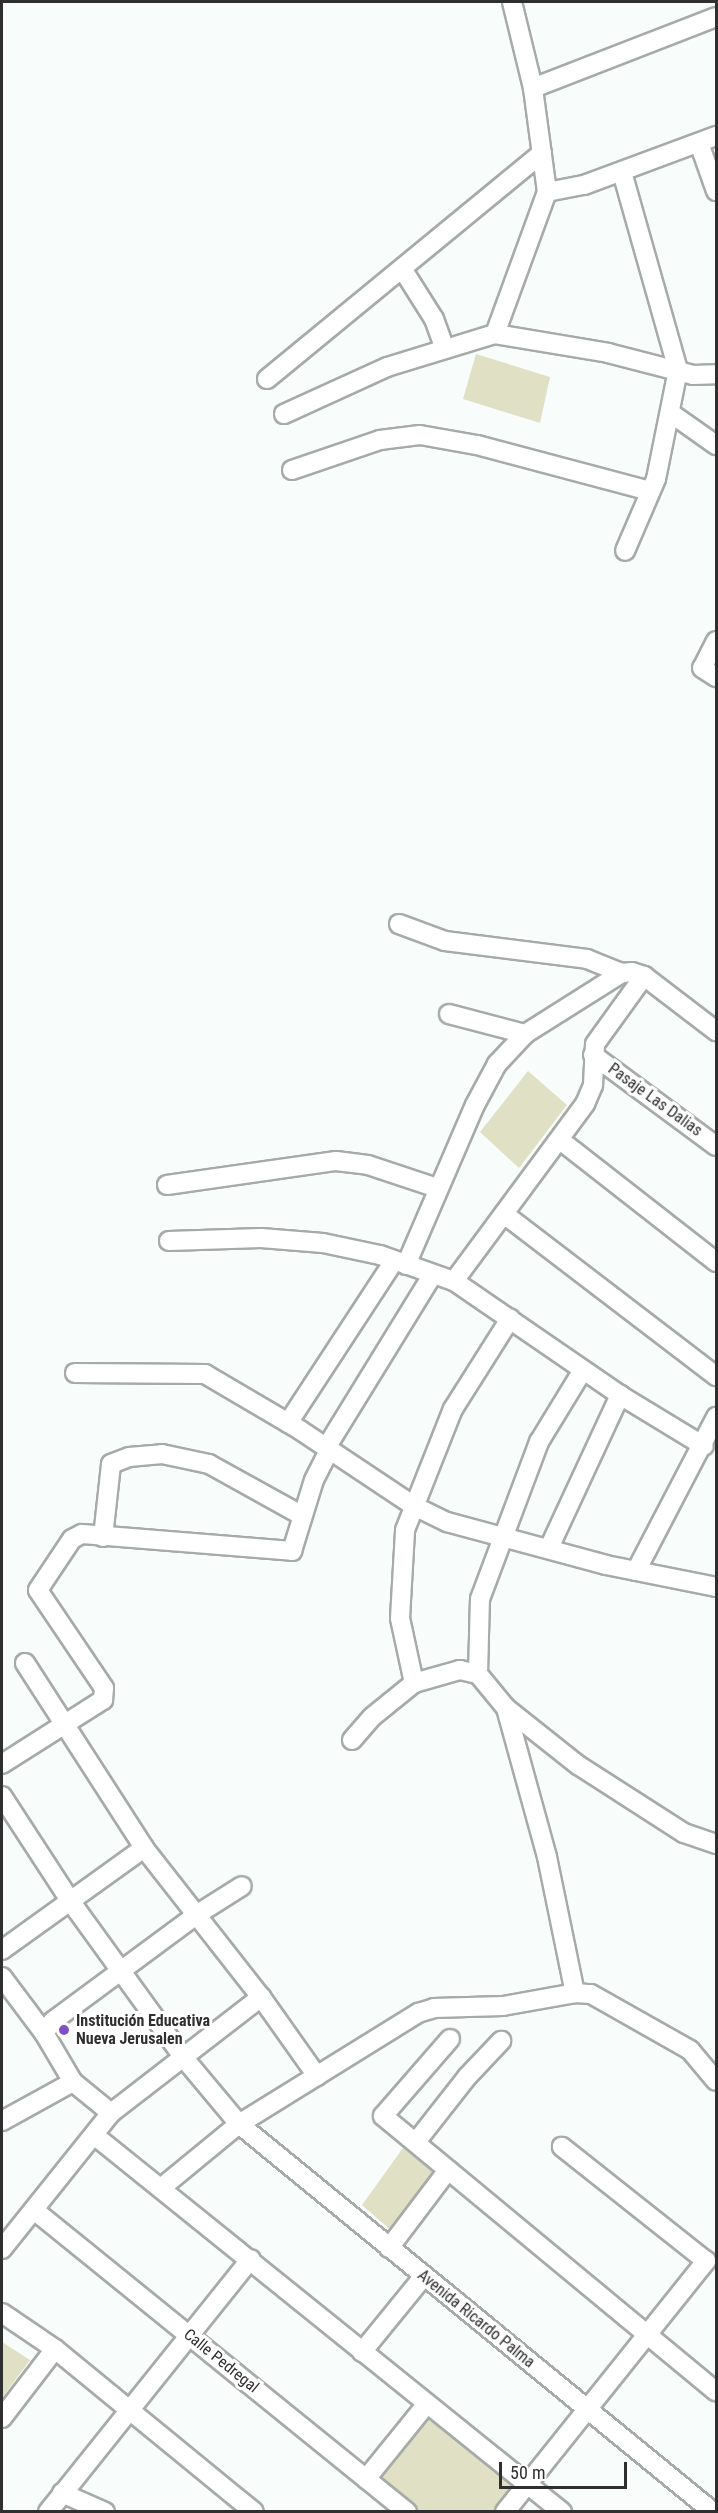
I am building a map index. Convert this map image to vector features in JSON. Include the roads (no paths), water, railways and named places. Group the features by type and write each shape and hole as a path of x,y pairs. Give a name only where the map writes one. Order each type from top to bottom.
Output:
{"street":[{"path":"495,334 547,192 532,88 512,2"},
{"path":"532,88 717,17"},
{"path":"547,192 584,185 717,136"},
{"path":"699,143 717,190"},
{"path":"267,379 403,270 542,153"},
{"path":"622,172 678,370 672,414 650,491 625,551"},
{"path":"403,270 434,319 445,348"},
{"path":"284,414 387,367 495,334 556,343 693,375 717,374"},
{"path":"672,414 717,445"},
{"path":"292,470 380,440 420,435 477,445 650,491"},
{"path":"717,641 702,668 717,677"},
{"path":"399,924 446,941 587,959 622,973 644,976 717,1031"},
{"path":"288,1423 400,1263 480,1094 497,1064 525,1034 622,973"},
{"path":"454,1281 585,1104 593,1085 595,1044 644,976"},
{"path":"449,1014 525,1034"},
{"name":"Pasaje Las Dalias","path":"593,1054 717,1146"},
{"path":"560,1140 717,1262"},
{"path":"166,1185 336,1161 368,1165 437,1188"},
{"path":"504,1214 717,1376"},
{"path":"169,1241 284,1239 350,1247 454,1281 620,1395 704,1446"},
{"path":"2,1764 103,1700 104,1688 38,1590 72,1539 82,1534 292,1551 301,1515 328,1449 434,1274"},
{"path":"414,1683 400,1618 402,1551 414,1506 453,1409 510,1320"},
{"path":"478,1674 480,1599 539,1442 583,1370"},
{"path":"75,1373 204,1374 288,1423 414,1506 447,1522 502,1539 549,1548 636,1571 716,1585"},
{"path":"549,1548 620,1395"},
{"path":"636,1571 704,1446 717,1417"},
{"path":"103,1537 111,1464 129,1457 174,1455 209,1464 301,1515"},
{"path":"25,1663 66,1723 144,1848 261,1997 317,2076"},
{"path":"352,1740 372,1717 414,1683 460,1670 478,1674 506,1708 614,1788 684,1833 717,1844"},
{"path":"506,1708 547,1857 575,1993"},
{"name":"Avenida Ricardo Palma","path":"2,1796 71,1902 183,2057 239,2124 713,2511"},
{"path":"2,1950 144,1848"},
{"path":"44,2033 53,2021 196,1915 242,1886"},
{"path":"2,1977 44,2033 74,2082 111,2114"},
{"path":"161,2188 187,2163 239,2124 418,2013 536,2002 575,1993 609,2002 681,2044 717,2081"},
{"path":"2,2249 111,2114 261,1997"},
{"path":"450,2039 383,2116 717,2391"},
{"path":"416,2142 467,2077 501,2041"},
{"path":"2,2121 74,2082"},
{"path":"94,2135 251,2259 426,2405 562,2511"},
{"path":"505,2511 706,2261 562,2147"},
{"path":"389,2248 448,2170"},
{"name":"Calle Pedregal","path":"34,2210 112,2269 190,2336 407,2511"},
{"path":"48,2511 251,2259"},
{"path":"362,2352 424,2276"},
{"path":"2,2313 54,2349 254,2511"},
{"path":"2,2418 54,2349"},
{"path":"366,2479 426,2405"},
{"path":"62,2493 105,2511"}],"place":[{"name":"Institución Educativa Nueva Jerusalen","path":"64,2030"}]}
